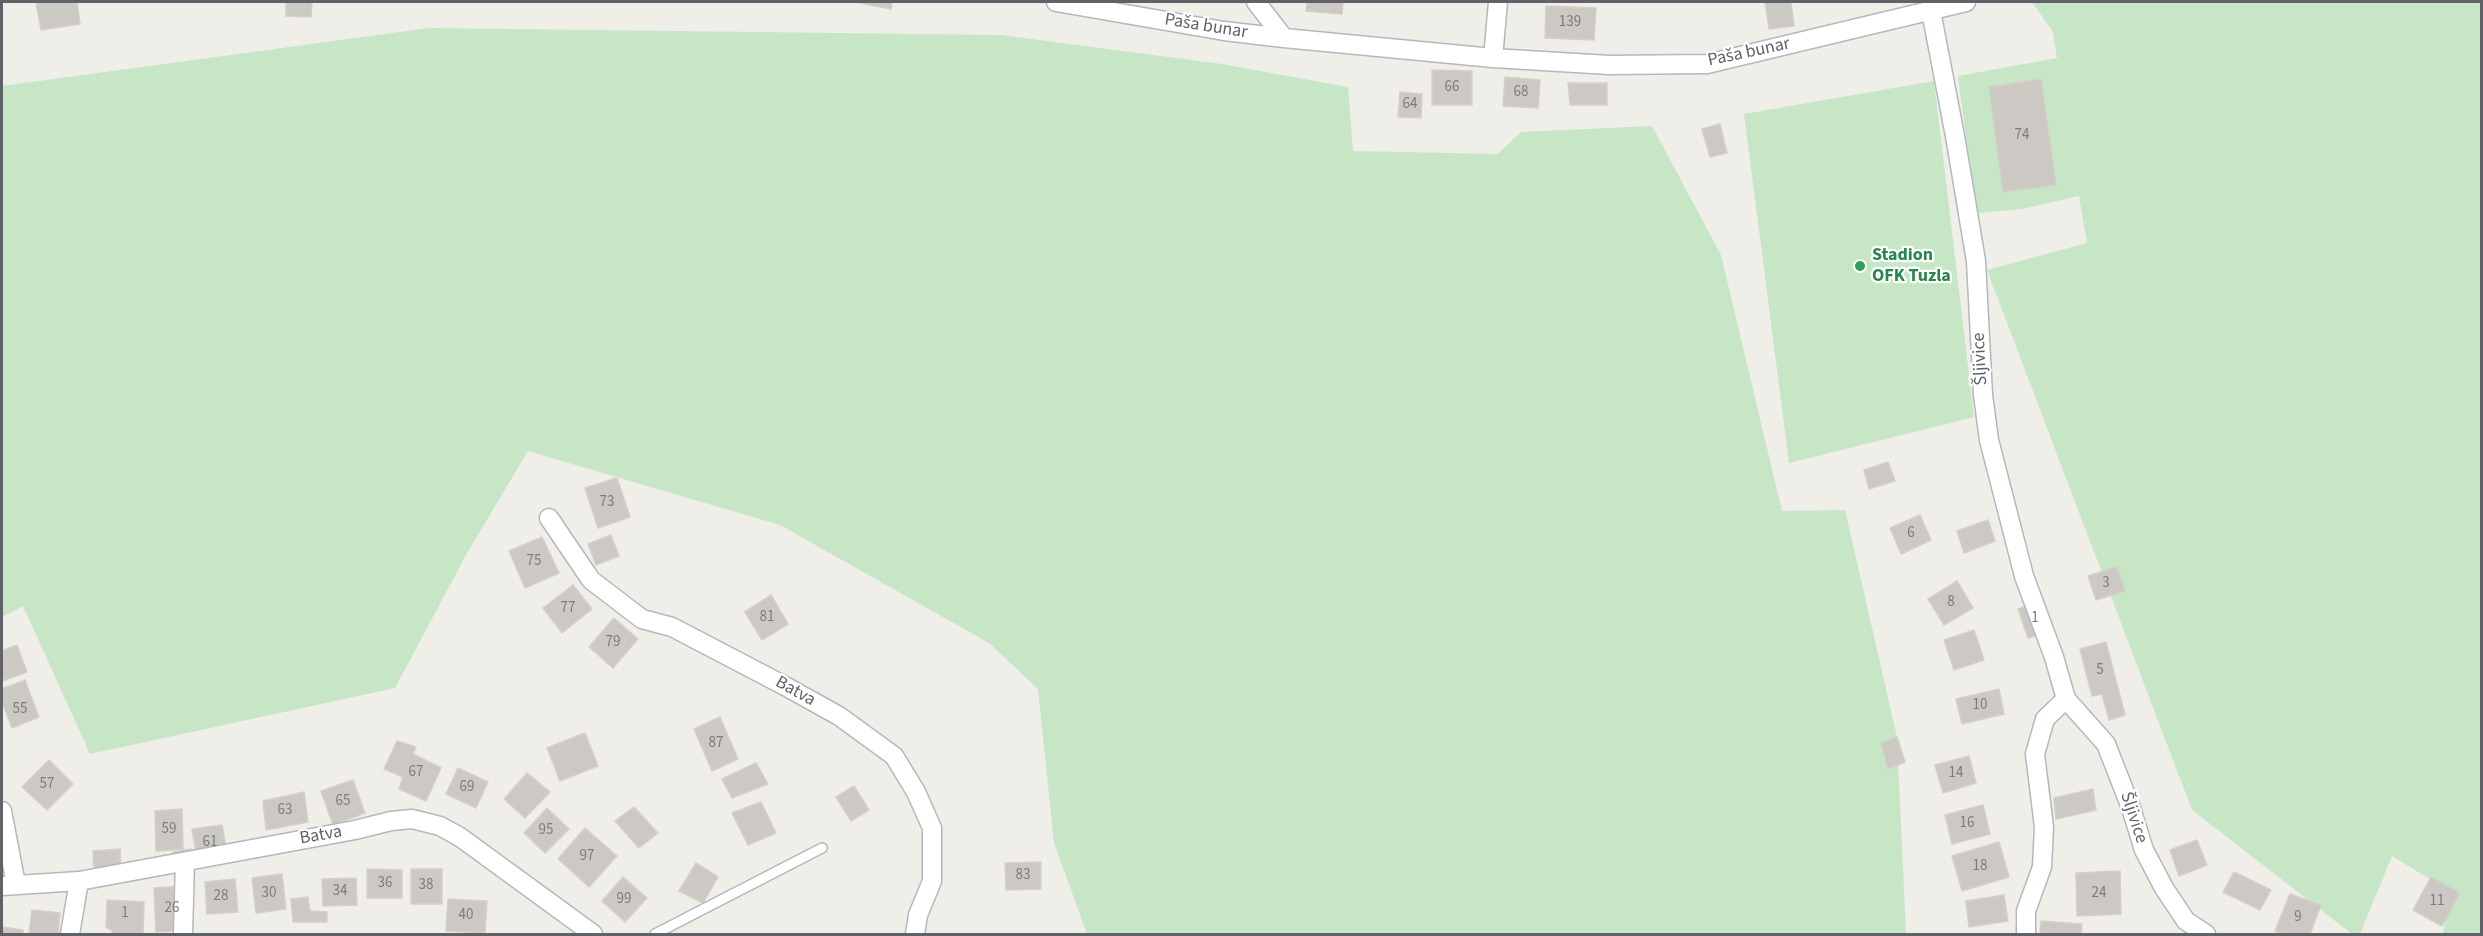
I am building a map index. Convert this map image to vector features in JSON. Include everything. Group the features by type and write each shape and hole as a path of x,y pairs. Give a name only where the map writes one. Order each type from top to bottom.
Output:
{"street":[{"name":"Paša bunar","path":"1056,2 1224,31 1284,38 1493,58 1609,65 1707,64 1966,2"},
{"name":"Paša bunar","path":"1256,2 1284,38"},
{"path":"1493,58 1498,2"},
{"name":"Šljivice","path":"1931,11 1956,136 1976,261 1983,394 1989,440 2024,576 2054,657 2066,699 2106,744 2131,808 2144,850 2164,888 2186,921 2206,934"},
{"name":"Batva","path":"549,518 591,580 642,620 672,627 785,686 839,716 894,756 916,792 932,828 932,881 918,915 915,934"},
{"path":"2026,934 2026,911 2042,867 2044,827 2035,754 2045,719 2066,699"},
{"name":"Batva","path":"2,811 9,885 79,881 391,821 412,819 440,826 460,837 593,934"},
{"path":"183,934 185,862"},
{"path":"70,934 79,881"}],"lane":[{"path":"655,934 822,848"}],"green space":[{"path":"2032,2 2481,2 2481,934 2443,934 2449,891 2392,856 2360,934 2352,934 2192,810 1987,270 2087,243 2079,196 2022,209 1976,213 1958,76 2057,58 2053,32"},
{"path":"429,28 1001,35 1222,64 1348,87 1353,151 1498,154 1521,132 1652,126 1721,255 1782,511 1845,510 1897,737 1906,934 1087,934 1054,843 1038,689 989,643 780,525 528,451 466,555 395,688 90,754 23,606 2,617 2,86"},
{"name":"Stadion OFK Tuzla","path":"1934,81 1974,417 1789,463 1744,114"}],"building":[{"path":"36,2 77,2 80,24 41,30"},
{"path":"286,2 312,2 311,17 286,16"},
{"path":"855,2 892,2 891,9"},
{"path":"1307,2 1343,2 1342,14 1306,11"},
{"path":"1765,2 1791,2 1794,26 1769,29"},
{"path":"1546,6 1596,8 1594,40 1545,38"},
{"path":"1432,70 1472,71 1472,105 1432,105"},
{"path":"1505,77 1540,80 1538,108 1503,106"},
{"path":"2041,79 2056,185 2003,192 1989,87"},
{"path":"1568,83 1607,83 1607,105 1570,105"},
{"path":"1400,92 1422,94 1421,118 1398,117"},
{"path":"1720,124 1727,153 1710,157 1702,129"},
{"path":"1888,462 1895,481 1869,489 1864,470"},
{"path":"617,478 630,517 598,528 585,488"},
{"path":"1920,515 1931,540 1901,554 1890,528"},
{"path":"1988,520 1995,541 1964,553 1957,531"},
{"path":"611,535 619,556 596,565 588,544"},
{"path":"542,537 559,573 525,588 509,551"},
{"path":"2117,567 2125,591 2096,600 2088,576"},
{"path":"1957,581 1973,608 1944,625 1928,599"},
{"path":"573,585 592,609 562,633 543,608"},
{"path":"771,595 788,624 762,640 745,612"},
{"path":"2042,601 2052,630 2028,638 2018,609"},
{"path":"614,618 638,639 613,668 589,647"},
{"path":"1974,630 1984,660 1954,670 1944,640"},
{"path":"2106,642 2125,715 2109,720 2102,694 2092,696 2080,649"},
{"path":"17,645 27,672 2,681 2,651"},
{"path":"25,680 39,717 12,728 2,702 2,689"},
{"path":"1999,689 2004,714 1962,724 1956,699"},
{"path":"720,717 738,759 712,771 694,729"},
{"path":"585,733 598,766 560,781 547,748"},
{"path":"1897,737 1905,762 1888,769 1881,743"},
{"path":"397,741 416,747 413,754 441,768 426,801 399,789 403,777 384,769"},
{"path":"1969,756 1976,783 1943,793 1935,765"},
{"path":"49,760 73,784 47,810 22,787"},
{"path":"756,763 768,784 732,798 722,779"},
{"path":"458,768 488,782 476,808 446,794"},
{"path":"527,773 550,792 525,818 504,799"},
{"path":"353,780 365,813 333,825 321,791"},
{"path":"854,786 869,810 851,821 836,797"},
{"path":"2093,789 2096,810 2056,819 2054,798"},
{"path":"304,792 308,822 266,830 263,801"},
{"path":"761,802 776,833 748,845 732,813"},
{"path":"1983,805 1990,834 1952,844 1945,815"},
{"path":"634,807 658,833 639,848 615,821"},
{"path":"547,808 569,829 545,853 524,833"},
{"path":"182,809 183,849 156,851 155,811"},
{"path":"222,825 228,858 198,863 192,829"},
{"path":"585,828 617,856 589,887 558,859"},
{"path":"2197,840 2207,865 2179,876 2170,850"},
{"path":"1999,842 2009,877 1962,891 1952,856"},
{"path":"120,849 121,875 94,876 93,851"},
{"path":"192,849 175,872 173,852"},
{"path":"1041,862 1041,889 1006,890 1005,863"},
{"path":"696,863 718,877 703,903 679,891"},
{"path":"367,869 402,870 402,898 367,898"},
{"path":"411,869 442,869 442,904 411,904"},
{"path":"2120,871 2121,914 2077,916 2076,873"},
{"path":"2234,872 2271,890 2260,910 2223,892"},
{"path":"282,874 286,909 256,913 252,878"},
{"path":"623,877 647,898 625,922 602,901"},
{"path":"2431,877 2460,893 2442,926 2413,910"},
{"path":"356,878 357,905 323,906 322,879"},
{"path":"235,879 238,912 207,914 205,882"},
{"path":"187,886 189,930 156,932 154,888"},
{"path":"2290,894 2321,905 2310,934 2284,934 2275,931"},
{"path":"2004,895 2008,921 1969,927 1966,901"},
{"path":"308,897 310,911 327,912 327,922 293,922 291,899"},
{"path":"448,899 487,901 485,933 446,931"},
{"path":"107,900 144,902 143,934 112,934 112,930 106,927"},
{"path":"32,910 60,913 58,934 29,934"},
{"path":"2041,921 2082,924 2081,934 2040,934"},
{"path":"2,927 23,930 23,934 2,934"}],"place":[{"name":"Stadion OFK Tuzla","path":"1860,266"}]}
